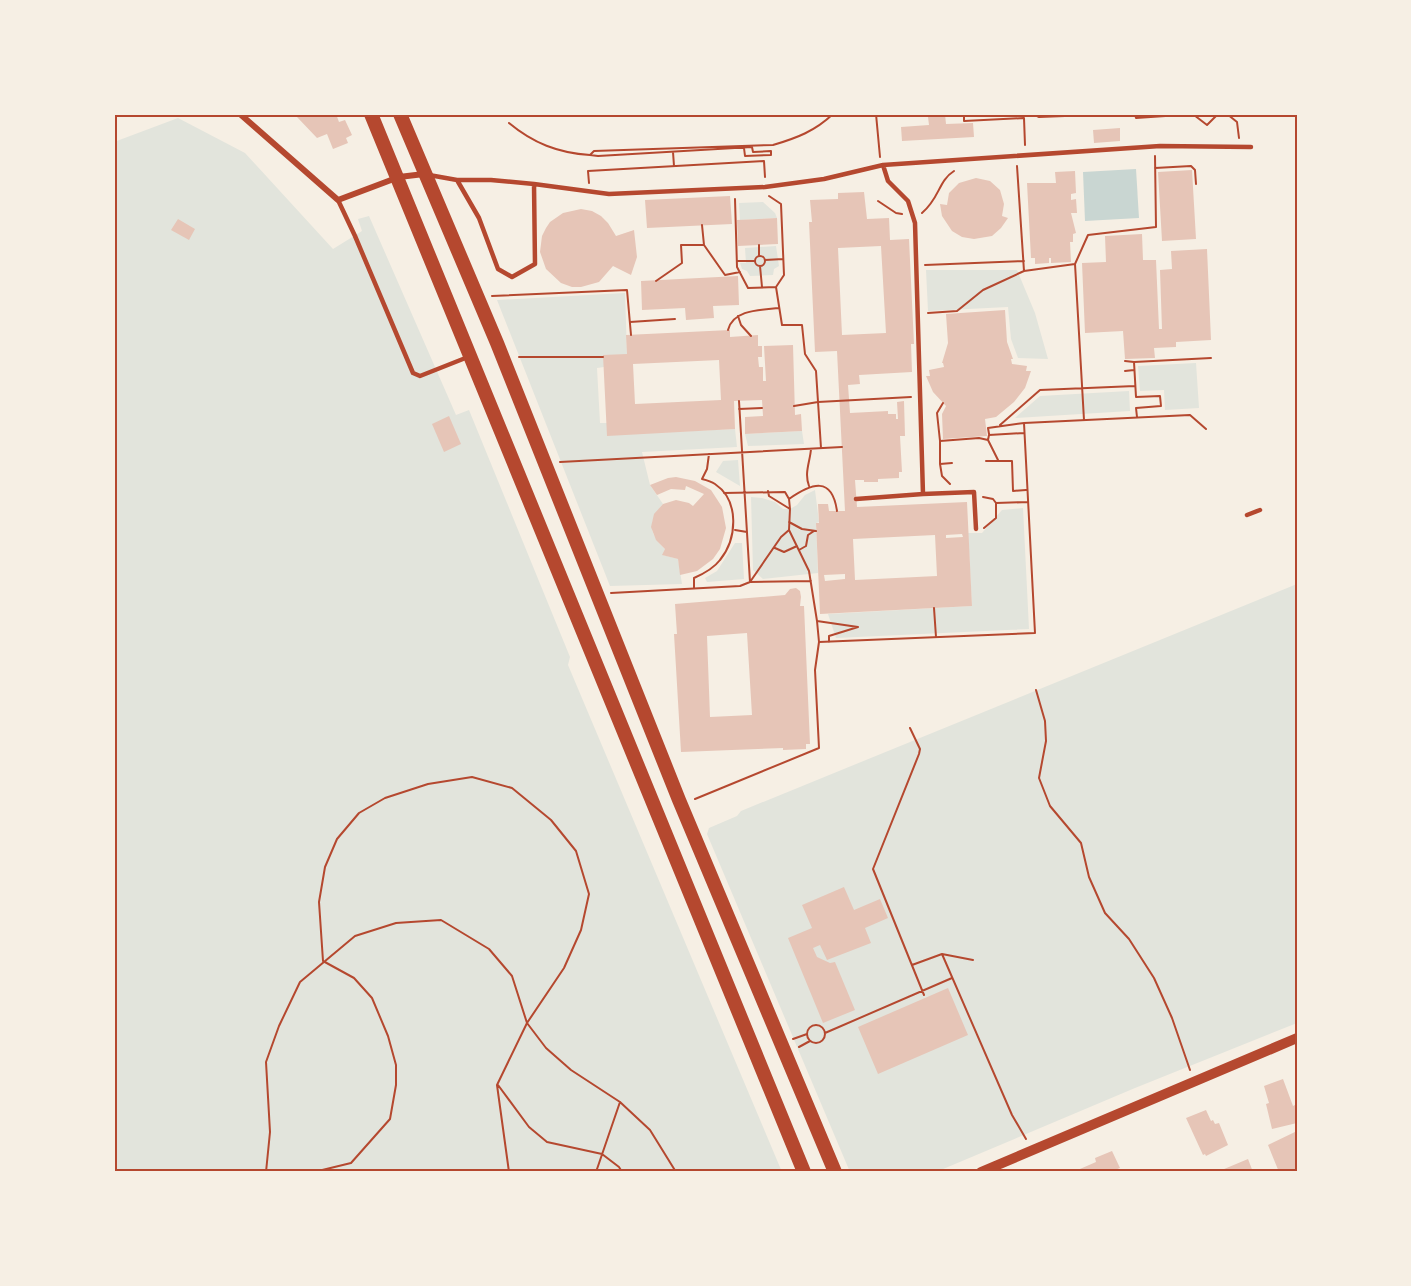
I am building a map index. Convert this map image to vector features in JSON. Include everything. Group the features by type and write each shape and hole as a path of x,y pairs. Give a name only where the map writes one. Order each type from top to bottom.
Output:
{"main road":[{"path":"371,114 399,177 804,1172"},
{"path":"400,114 497,343 679,800 835,1172"}],"street":[{"path":"240,114 338,200 399,177 426,174"},
{"path":"981,1172 1297,1038"}],"lane":[{"path":"426,174 457,180 491,180 609,194 765,187 824,179 883,165 1154,147 1251,147"},
{"path":"883,165 888,181 908,201 915,223 923,494"},
{"path":"457,180 479,218 498,269 512,277 535,264 534,184"},
{"path":"338,200 413,373 420,376 471,356"},
{"path":"856,499 974,492 976,530"},
{"path":"1247,515 1260,510"}],"path":[{"path":"509,123 521,133 547,147 561,151 590,154 673,152 773,145 799,138 819,127 833,114"},
{"path":"876,114 879,155 883,165"},
{"path":"955,114 955,116 989,114"},
{"path":"1034,114 1039,117 1117,114"},
{"path":"1135,114 1136,118 1194,115 1207,125 1218,114"},
{"path":"1227,114 1237,122 1240,147"},
{"path":"964,116 964,121 1024,118 1025,148"},
{"path":"590,154 594,151 749,145 753,152 771,151 771,155 745,156 744,148"},
{"path":"1084,420 1075,264 1088,235 1105,231 1156,227 1154,147"},
{"path":"673,152 674,166"},
{"path":"589,186 588,171 764,161 766,194 781,204 784,275 776,287 782,325 802,325 805,354 816,371 821,448"},
{"path":"1023,165 1017,166 1024,271"},
{"path":"1155,168 1191,166 1195,171 1196,184"},
{"path":"878,201 896,213 913,215 923,213 933,204 947,176 962,168"},
{"path":"743,199 735,199 737,261 740,272 748,288 776,287"},
{"path":"702,225 704,245 725,275 740,272"},
{"path":"656,281 682,263 681,245 704,245"},
{"path":"755,261 759,256 759,245"},
{"path":"759,256 765,260 784,260"},
{"path":"762,288 760,266 765,260"},
{"path":"737,261 755,261"},
{"path":"755,261 760,266"},
{"path":"917,266 1024,261"},
{"path":"919,314 957,311 983,290 1024,271 1075,264"},
{"path":"492,296 627,290 631,335"},
{"path":"728,330 738,316 753,311 779,308"},
{"path":"738,316 741,325 751,336"},
{"path":"630,322 675,319"},
{"path":"1079,336 1085,336"},
{"path":"517,357 603,357"},
{"path":"1125,361 1211,358"},
{"path":"1134,362 1136,397 1160,396 1161,406 1136,408 1137,417"},
{"path":"1125,371 1134,370"},
{"path":"1081,378 1089,377"},
{"path":"1000,425 1040,390 1134,386"},
{"path":"794,406 818,402 920,397"},
{"path":"739,401 750,582"},
{"path":"943,403 938,413 940,464 942,476 952,487 952,493"},
{"path":"740,409 762,408"},
{"path":"998,460 988,440 988,428 1000,425 1190,415 1206,429"},
{"path":"819,642 1035,633 1024,423"},
{"path":"989,435 1024,433"},
{"path":"969,439 970,445"},
{"path":"939,441 988,440"},
{"path":"558,462 842,447"},
{"path":"809,486 807,470 811,459 811,449"},
{"path":"694,588 694,578 720,561 730,546 734,530 733,514 728,497 716,484 702,479 707,469 709,454"},
{"path":"986,461 1012,461 1013,491 1027,490"},
{"path":"940,464 952,463"},
{"path":"789,499 809,486 820,485 828,488 835,497 837,511"},
{"path":"768,491 769,496 790,509"},
{"path":"692,800 819,748 815,670 819,642 817,621 811,581 789,530 789,499 785,492 723,493"},
{"path":"974,497 984,496 993,499 996,503 996,518 989,525 976,530"},
{"path":"996,503 1028,502"},
{"path":"774,548 784,552 806,546 808,535 815,531 802,529 789,522"},
{"path":"734,530 747,532"},
{"path":"750,582 789,530"},
{"path":"610,593 740,586 750,582 811,581"},
{"path":"934,608 936,637"},
{"path":"817,621 858,627 829,636 829,642"},
{"path":"1036,690 1045,721 1046,741 1039,778 1050,806 1081,843 1089,877 1105,913 1129,939 1154,978 1172,1018 1194,1081"},
{"path":"910,728 920,749 919,754 873,869 924,995"},
{"path":"323,961 320,902 326,867 337,839 359,813 385,798 428,784 472,777 512,788 551,820 576,851 590,894 581,930 564,968 527,1023 497,1084 509,1172"},
{"path":"266,1172 270,1132 266,1062 279,1026 300,982 355,936 396,923 441,920 489,949 512,976 527,1023 546,1048 571,1070 620,1102 650,1130 676,1172"},
{"path":"912,965 942,954 973,960"},
{"path":"942,954 1030,1151"},
{"path":"314,1172 351,1163 390,1119 396,1085 396,1065 388,1036 372,998 354,978 323,961"},
{"path":"825,1033 820,1026 814,1025 809,1028 808,1036 811,1041 822,1040 825,1033 953,978"},
{"path":"497,1084 529,1127 548,1142 602,1154 622,1172"},
{"path":"596,1172 620,1102"}],"shaded area":[{"path":"178,118 245,153 333,249 362,231 358,219 369,216 456,415 469,410 570,657 568,665 782,1172 114,1172 114,142"},
{"path":"1136,169 1139,218 1085,221 1083,172"},
{"path":"763,202 777,218 740,220 739,203"},
{"path":"776,246 779,266 774,269 773,275 750,276 742,269 740,263 746,263 745,248"},
{"path":"926,270 1017,270 1035,313 1048,359 1018,358 1011,339 1008,307 928,311"},
{"path":"625,293 627,354 604,367 597,368 600,423 607,423 607,435 735,429 737,447 642,452 650,485 663,504 653,521 653,532 655,538 665,549 663,555 678,559 682,584 610,586 497,300"},
{"path":"1196,363 1199,408 1165,410 1164,390 1140,391 1138,366"},
{"path":"1129,391 1130,411 1015,418 1040,396"},
{"path":"802,431 804,444 748,446 745,434"},
{"path":"738,460 740,486 716,472 723,461"},
{"path":"815,490 819,522 816,523 818,573 763,579 753,570 751,497 775,502 783,509 790,509 797,505 805,495"},
{"path":"1023,508 1029,629 836,638 828,614 972,606 968,533 982,533 1002,510"},
{"path":"735,543 742,543 744,579 707,582 705,578 717,571"},
{"path":"1297,584 1297,1023 936,1172 850,1172 707,834 709,828 737,816 741,811"}],"building":[{"path":"300,114 336,114 339,122 345,120 352,135 346,138 348,143 333,149 327,134 317,138 297,117"},
{"path":"923,114 945,114 946,124 973,123 974,137 902,141 901,127 929,125 928,117 923,117"},
{"path":"1120,128 1120,141 1094,143 1093,130"},
{"path":"1192,170 1196,239 1162,241 1158,172"},
{"path":"1075,171 1076,193 1071,194 1071,200 1076,199 1077,213 1071,213 1076,233 1073,234 1073,242 1070,242 1071,262 1051,263 1051,258 1049,258 1049,263 1035,264 1035,258 1031,258 1027,183 1056,183 1055,172"},
{"path":"976,178 990,181 1000,190 1004,204 1002,216 1008,218 992,236 974,239 962,237 952,231 942,216 940,204 947,205 949,193 959,183"},
{"path":"864,192 867,219 889,218 890,240 909,239 914,344 911,344 912,372 859,375 860,384 848,385 850,413 888,411 888,414 896,414 896,419 898,419 897,402 904,401 905,436 900,436 902,472 899,472 899,478 878,479 878,482 855,480 857,507 967,502 972,606 820,614 816,523 819,523 818,504 828,504 829,511 845,511 837,351 815,352 809,222 812,222 810,200 838,199 838,193","holes":["881,246 886,333 842,335 838,248","962,534 963,537 946,538 946,535","935,535 937,576 855,580 853,539","845,574 845,579 825,581 824,575"]},
{"path":"730,196 732,224 647,228 645,200"},
{"path":"581,209 601,216 616,236 634,230 637,257 631,275 613,266 599,282 572,287 561,283 546,269 540,252 542,236 546,228 550,222 563,213"},
{"path":"777,218 778,244 738,246 737,220"},
{"path":"178,219 195,229 189,240 171,230"},
{"path":"1142,234 1143,260 1156,260 1159,329 1162,329 1160,270 1172,269 1171,251 1207,249 1211,340 1176,342 1176,347 1154,348 1155,358 1125,359 1123,331 1085,333 1082,263 1106,262 1105,236"},
{"path":"738,276 739,305 713,306 714,318 686,320 685,308 642,310 641,281"},
{"path":"1005,310 1007,342 1013,359 1011,359 1012,364 1027,366 1026,371 1031,371 1025,388 1014,402 996,417 985,419 987,436 943,439 942,414 946,406 933,392 926,376 930,376 929,370 944,367 942,363 948,343 946,314"},
{"path":"730,330 730,337 758,335 758,346 762,346 762,357 758,357 759,367 763,367 763,381 766,381 764,346 793,345 795,415 801,414 802,431 745,434 745,417 763,416 762,400 734,401 735,429 607,436 603,355 627,354 626,335","holes":["719,360 721,400 635,404 633,364"]},
{"path":"449,416 461,444 444,452 432,424"},
{"path":"676,477 695,481 711,490 722,507 726,528 720,549 713,559 697,571 680,575 678,559 662,555 665,549 656,540 651,527 654,514 663,504 676,500 693,506 704,494 686,486 685,490 671,489 657,495 650,485"},
{"path":"796,588 800,591 800,606 804,606 810,744 806,744 806,749 681,752 674,634 677,634 675,604 785,595 790,589","holes":["747,633 752,715 710,717 707,636"]},
{"path":"844,887 854,910 880,899 888,918 865,928 871,943 827,960 820,945 813,948 817,957 830,963 835,962 855,1010 823,1023 788,938 812,928 802,905"},
{"path":"948,988 968,1035 878,1074 858,1027"},
{"path":"1283,1079 1293,1106 1295,1105 1297,1110 1297,1123 1272,1129 1266,1104 1269,1103 1264,1086"},
{"path":"1206,1110 1211,1121 1213,1120 1215,1124 1219,1123 1228,1145 1206,1156 1203,1155 1186,1118"},
{"path":"1297,1131 1297,1172 1279,1172 1268,1145"},
{"path":"1112,1151 1120,1168 1110,1172 1073,1172 1096,1162 1095,1158"},
{"path":"1248,1159 1253,1172 1217,1172"}]}
